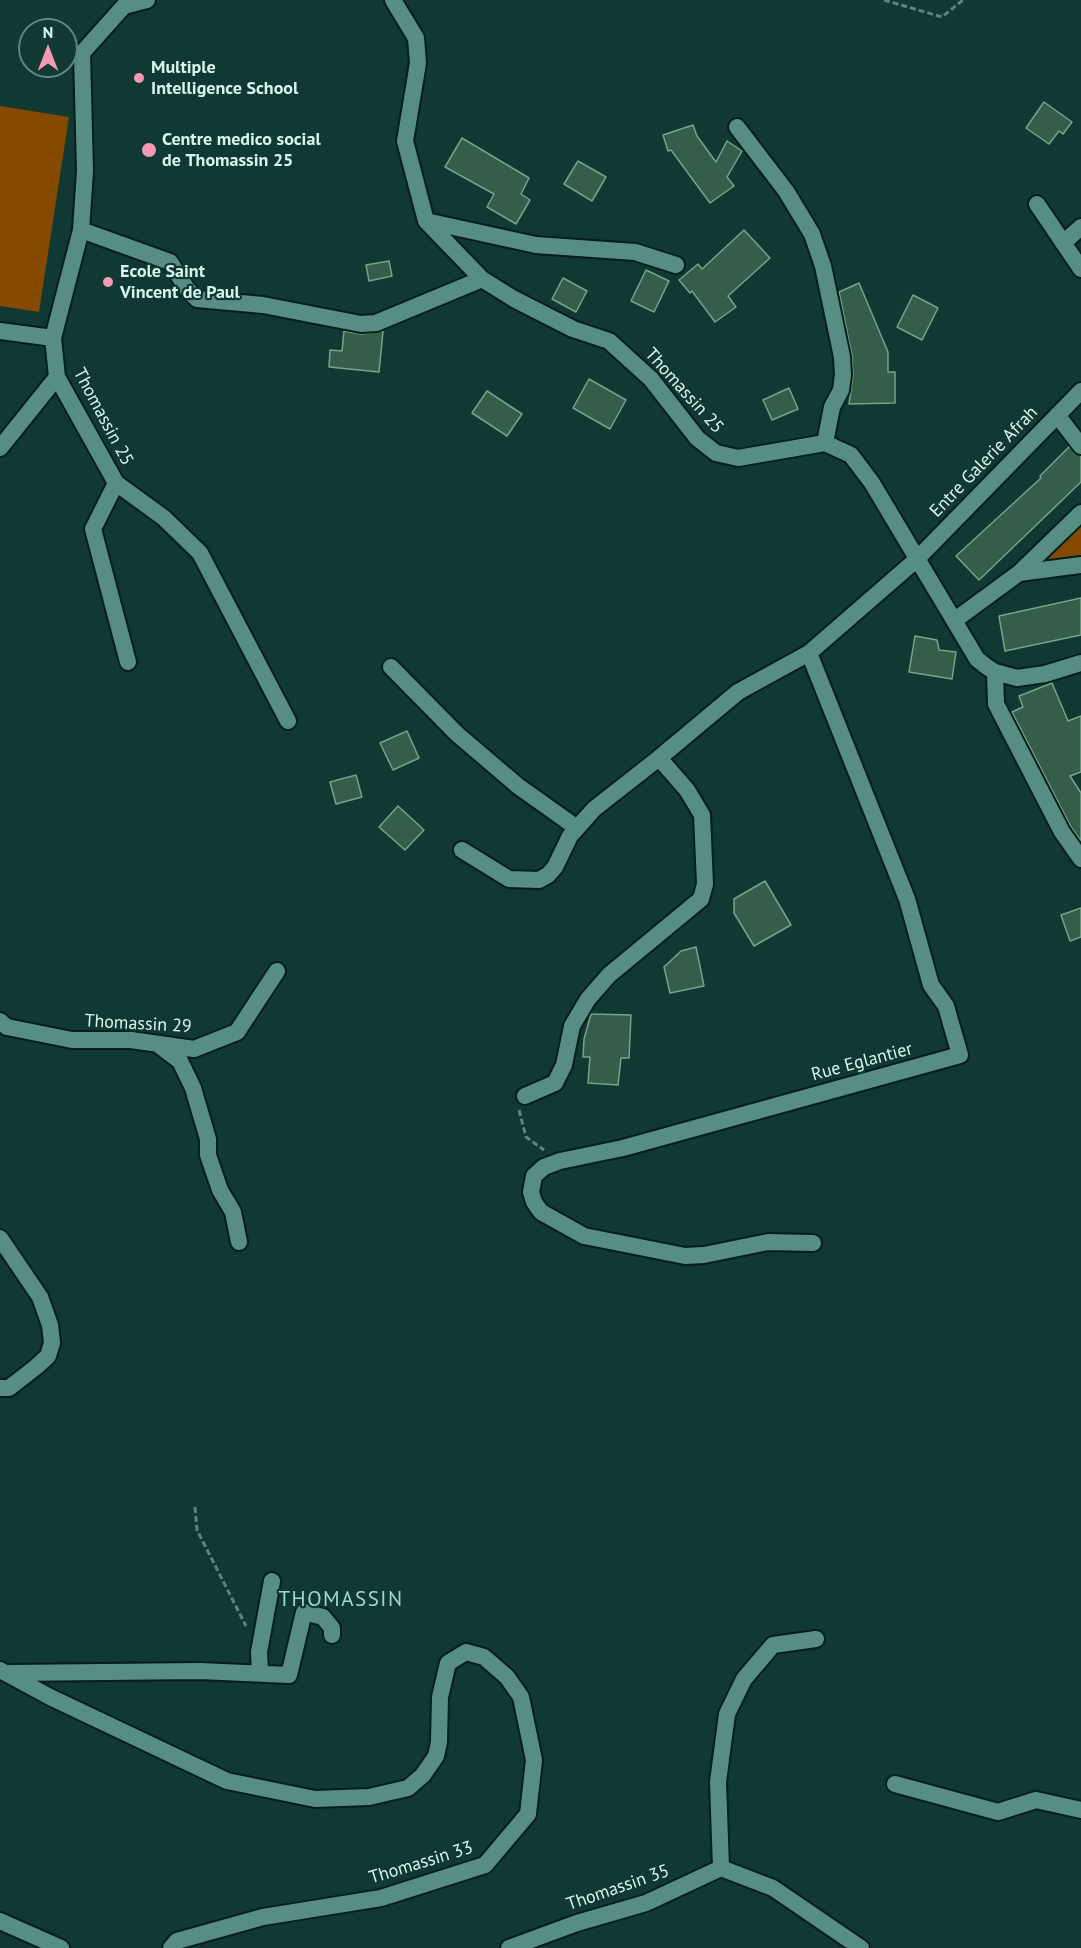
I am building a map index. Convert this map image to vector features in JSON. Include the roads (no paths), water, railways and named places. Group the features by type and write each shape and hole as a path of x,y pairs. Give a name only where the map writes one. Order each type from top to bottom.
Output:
{"street":[{"name":"Thomassin 25","path":"147,0 124,6 82,53 85,171 81,230 53,338 57,377 116,483 164,518 200,552 288,721"},
{"name":"Thomassin 25","path":"393,0 416,38 418,63 405,141 426,220 482,279 573,329 609,341 651,379 697,438 716,453 738,458 825,443"},
{"path":"737,127 786,191 812,234 823,266 843,357 841,390 832,407 825,443 851,455 872,483 977,659 995,672 1017,678 1044,674 1081,663"},
{"path":"1037,204 1081,269"},
{"path":"426,220 536,245 635,252 676,265"},
{"path":"1063,243 1081,227"},
{"path":"81,230 170,262 187,289 197,299 263,305 361,324 376,323 482,279"},
{"path":"0,331 53,338"},
{"path":"0,448 57,377"},
{"name":"Entre Galerie Afrah","path":"916,560 1081,391"},
{"path":"1057,415 1081,446"},
{"path":"116,483 93,529 128,662"},
{"path":"955,620 1019,573 1081,513"},
{"path":"462,850 508,879 539,880 548,876 576,828 594,809 738,692 809,653 916,560"},
{"path":"1019,573 1081,565"},
{"name":"Rue Eglantier","path":"809,653 907,899 931,985 946,1006 960,1054 623,1148 560,1161 544,1167 534,1176 531,1192 541,1212 584,1236 684,1256 704,1255 768,1242 813,1243"},
{"path":"391,667 466,741 518,786 576,828"},
{"path":"995,672 996,704 1062,832 1081,859"},
{"path":"525,1096 555,1083 564,1065 572,1026 588,999 609,975 701,899 705,885 702,815 687,790 659,758"},
{"name":"Thomassin 29","path":"0,1021 8,1027 72,1040 130,1041 194,1049 237,1032 278,972"},
{"path":"157,1044 180,1061 193,1088 208,1139 208,1155 220,1190 233,1212 239,1242"},
{"path":"0,1239 40,1297 50,1325 52,1343 48,1356 36,1367 9,1388 0,1388"},
{"path":"260,1672 260,1652 272,1581"},
{"path":"2,1671 260,1672 289,1675 304,1612 323,1617 332,1628 332,1635"},
{"path":"816,1639 773,1645 744,1679 727,1714 718,1782 721,1868 773,1888 861,1948"},
{"name":"Thomassin 33","path":"2,1671 227,1781 315,1799 369,1797 408,1788 423,1775 436,1756 440,1742 440,1697 448,1663 466,1652 484,1657 507,1677 521,1697 534,1760 528,1814 485,1866 381,1898 263,1917 177,1941 171,1948"},
{"path":"895,1784 998,1812 1036,1800 1081,1810"},
{"name":"Thomassin 35","path":"509,1948 577,1923 646,1903 721,1868"},
{"path":"0,1921 61,1948"}],"place":[{"name":"Multiple Intelligence School","path":"139,78"},
{"name":"Centre medico social de Thomassin 25","path":"149,150"},
{"name":"Ecole Saint Vincent de Paul","path":"108,282"}],"district":[{"name":"THOMASSIN","path":"341,1600"}]}
